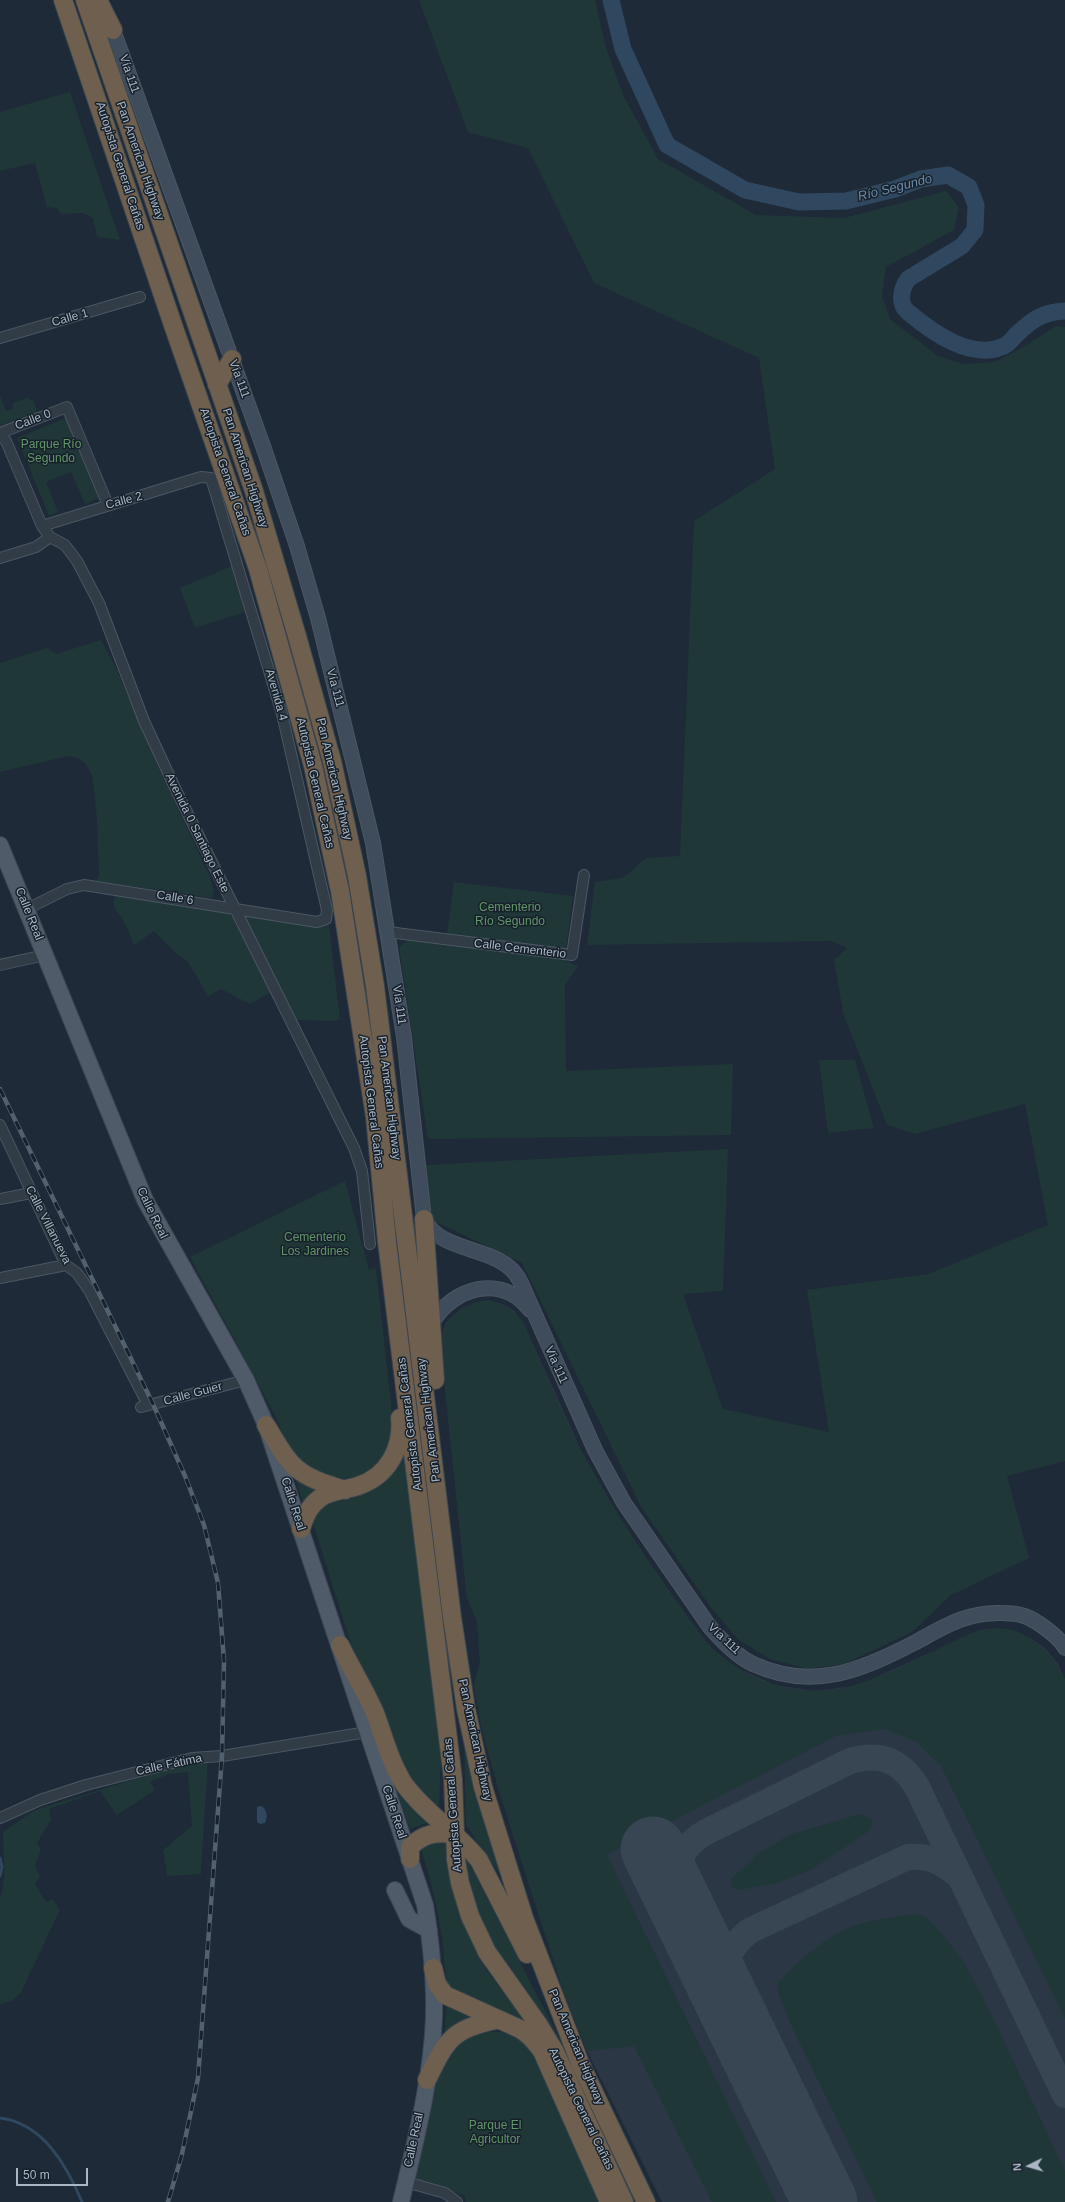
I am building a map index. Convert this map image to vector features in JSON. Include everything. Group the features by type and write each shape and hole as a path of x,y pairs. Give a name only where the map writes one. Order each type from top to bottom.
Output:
{"highway":[{"name":"Autopista General Cañas","path":"63,0 173,325 258,569 313,766 340,891 375,1117 379,1243 453,1779 454,1834 460,1883 470,1916 487,1952 538,2024 555,2052 624,2202"},
{"name":"Pan American Highway","path":"85,0 254,491 332,761 357,876 383,1049 452,1617 466,1709 483,1787 524,1918 568,2034 646,2202"},
{"path":"98,0 113,30"},
{"path":"217,385 232,359"},
{"path":"424,1219 432,1323 444,1543"},
{"path":"301,1528 305,1516 321,1497 332,1492 345,1490 370,1481 379,1475 393,1459 399,1444 401,1427 379,1243"},
{"path":"266,1425 286,1458 296,1470 309,1478 345,1490"},
{"path":"340,1645 374,1713 397,1772 415,1797 479,1860 568,2034"},
{"path":"410,1859 410,1847 422,1836 441,1833 454,1834"},
{"path":"433,1968 437,1984 445,1995 528,2034 542,2051 609,2202"},
{"path":"427,2080 441,2050 448,2040 465,2028 496,2020"}],"main road":[{"name":"Vía 111","path":"113,30 232,359 296,546 333,678 368,816 403,1029 424,1219 428,1228 437,1236 499,1260 510,1267 521,1282 592,1443 624,1503 709,1626 724,1642 752,1663 805,1678 832,1676 851,1671 897,1652 950,1623 975,1614 989,1612 1028,1616 1043,1626 1065,1648"},
{"name":"Calle Real","path":"0,844 145,1200 246,1380 266,1425 425,1905 433,1968 434,2018 427,2080 401,2202"},
{"name":"Vía 111","path":"432,1323 446,1304 455,1297 470,1291 487,1288 509,1294 528,1306 535,1316"},
{"path":"395,1890 409,1919 429,1930"}],"street":[{"name":"Calle 1","path":"0,338 140,297"},
{"name":"Calle 0","path":"0,434 67,407 108,505"},
{"name":"Avenida 0 Santiago Este","path":"0,434 6,441 42,526 50,537 65,545 77,561 99,603 144,721 233,908 287,1011 359,1159 379,1243"},
{"name":"Calle 2","path":"42,526 108,505 206,477"},
{"name":"Avenida 4","path":"206,477 210,478 214,484 282,714 327,910 326,919"},
{"path":"0,558 36,547 50,537"},
{"name":"Calle Cementerio","path":"388,932 572,955 584,874"},
{"name":"Calle 6","path":"27,909 67,889 84,885 317,922 326,919"},
{"path":"0,966 45,955"},
{"name":"Calle Villanueva","path":"0,1125 66,1265 77,1273 89,1290 144,1406"},
{"path":"0,1199 31,1193"},
{"path":"0,1278 66,1265"},
{"name":"Calle Guier","path":"144,1406 246,1380"},
{"name":"Calle Fátima","path":"0,1818 40,1800 86,1785 192,1758 222,1756 367,1732"},
{"path":"406,2182 445,2193 457,2202"}],"shaded area":[{"path":"488,1300 502,1304 514,1311 523,1322 580,1448 620,1520 710,1647 737,1668 775,1685 815,1691 833,1689 852,1686 870,1680 981,1630 994,1629 1008,1630 1029,1637 1045,1648 1058,1664 1065,1679 1065,2202 662,2202 587,2051 564,1993 499,1791 481,1726 474,1685 480,1663 477,1621 467,1598 441,1350 442,1335 446,1323 452,1316 473,1303"}],"green space":[{"path":"419,0 595,0 606,48 624,97 658,159 756,215 844,218 946,191 959,207 954,230 886,267 882,296 890,319 938,356 963,364 995,362 1027,345 1056,326 1065,327 1065,1461 1007,1476 1029,1558 951,1595 912,1632 844,1664 808,1669 770,1659 739,1640 712,1609 641,1507 522,1263 430,1219 426,1165 728,1149 723,1291 683,1294 723,1409 829,1432 807,1290 928,1274 1048,1225 1025,1104 915,1134 887,1125 843,1013 834,960 847,948 832,941 587,945 595,882 623,878 646,858 680,856 694,521 775,469 759,358 594,283 528,148 468,132"},
{"path":"70,92 120,240 97,237 93,218 83,213 61,214 56,208 47,207 35,163 0,171 0,112"},
{"path":"0,396 6,411 13,409 13,403 29,397 30,400 33,399 37,412 0,425"},
{"name":"Parque Río Segundo","path":"66,418 99,498 85,504 71,472 46,482 58,512 49,516 17,438"},
{"path":"234,565 245,612 195,628 180,588"},
{"path":"101,640 116,668 153,756 209,875 214,890 212,898 96,881 99,875 97,819 92,775 86,764 78,758 68,756 0,772 0,663 47,648 56,654"},
{"name":"Cementerio Río Segundo","path":"454,882 573,896 566,949 447,934"},
{"path":"115,894 226,911 231,915 271,992 250,1004 221,989 208,996 188,962 176,953 154,931 134,945 122,918 116,910 114,904"},
{"path":"242,911 329,926 340,1019 336,1021 295,1020"},
{"path":"409,939 563,960 578,966 565,985 566,1071 733,1064 731,1135 428,1139 399,947"},
{"path":"819,1060 855,1060 874,1128 828,1133"},
{"name":"Cementerio Los Jardines","path":"345,1181 369,1270 376,1268 393,1423 390,1445 383,1458 367,1472 357,1477 339,1479 317,1475 291,1455 276,1417 190,1257"},
{"path":"488,1300 508,1308 523,1322 558,1403 590,1467 609,1500 650,1563 703,1638 726,1660 750,1675 775,1685 814,1691 834,1690 853,1686 877,1678 968,1635 981,1630 995,1628 1008,1629 1032,1639 1051,1657 1059,1667 1065,1679 1065,2019 941,1766 915,1741 884,1729 836,1736 607,1855 776,2202 712,2202 634,2046 587,2051 564,1993 499,1791 481,1725 474,1685 480,1663 477,1621 467,1598 441,1350 445,1329 454,1315 468,1305"},
{"path":"405,1454 441,1762 439,1805 432,1804 414,1785 404,1769 385,1711 352,1647 312,1520 326,1505 343,1498 362,1494 381,1485 392,1475"},
{"path":"294,1473 322,1490 304,1506"},
{"path":"464,1739 513,1893 466,1825"},
{"path":"208,1758 201,1874 167,1876 163,1850 192,1826 188,1772 169,1774 150,1782 155,1790 117,1815 100,1791 49,1809 51,1820 37,1843 41,1850 35,1865 40,1877 35,1884 46,1902 53,1899 60,1910 21,1992 12,2001 0,2004 0,1898 4,1874 3,1832 35,1810"},
{"path":"396,1789 431,1821 410,1829"},
{"path":"860,1814 873,1820 869,1831 811,1870 777,1883 739,1890 731,1887 731,1879 758,1854 789,1835"},
{"path":"434,1839 444,1841 460,1906 487,1971 527,2023 450,1989 446,1977 438,1913 420,1846"},
{"path":"461,1848 565,2049 516,1983 493,1948 476,1911 469,1888"},
{"path":"913,1914 924,1916 938,1929 964,1962 996,2024 1065,2171 1065,2202 877,2202 790,2023 779,1995 778,1984 799,1961 836,1934 869,1921"},
{"path":"447,2003 478,2016 444,2036"},
{"name":"Parque El Agricultor","path":"484,2032 500,2032 514,2035 525,2043 547,2081 603,2202 466,2202 465,2196 414,2178 430,2105 443,2067 461,2041 472,2035"}],"water":[{"path":"261,1806 265,1809 267,1816 265,1823 260,1824 257,1822 257,1807"}],"waterway":[{"name":"Río Segundo","path":"611,0 623,49 667,145 745,190 799,202 846,201 895,189 921,179 948,175 969,187 976,205 975,230 962,246 908,279 902,292 902,301 905,309 928,328 940,336 965,347 978,350 991,350 1006,345 1033,320 1050,313 1065,311"},
{"path":"0,1858 2,1867 0,1876"},
{"path":"0,2118 29,2128 52,2148 69,2174 82,2202"}],"taxiway":[{"path":"674,1890 681,1857 689,1845 704,1833 850,1761 871,1757 889,1760 904,1770 917,1787 1065,2095"},
{"path":"727,2000 724,1979 726,1962 734,1947 749,1931 908,1857 923,1857 936,1861 960,1877"}],"runway":[{"path":"653,1849 825,2202"}],"railway":[{"path":"0,1089 153,1404 185,1476 204,1525 218,1583 224,1661 222,1756 198,2078 182,2154 168,2202"}]}
